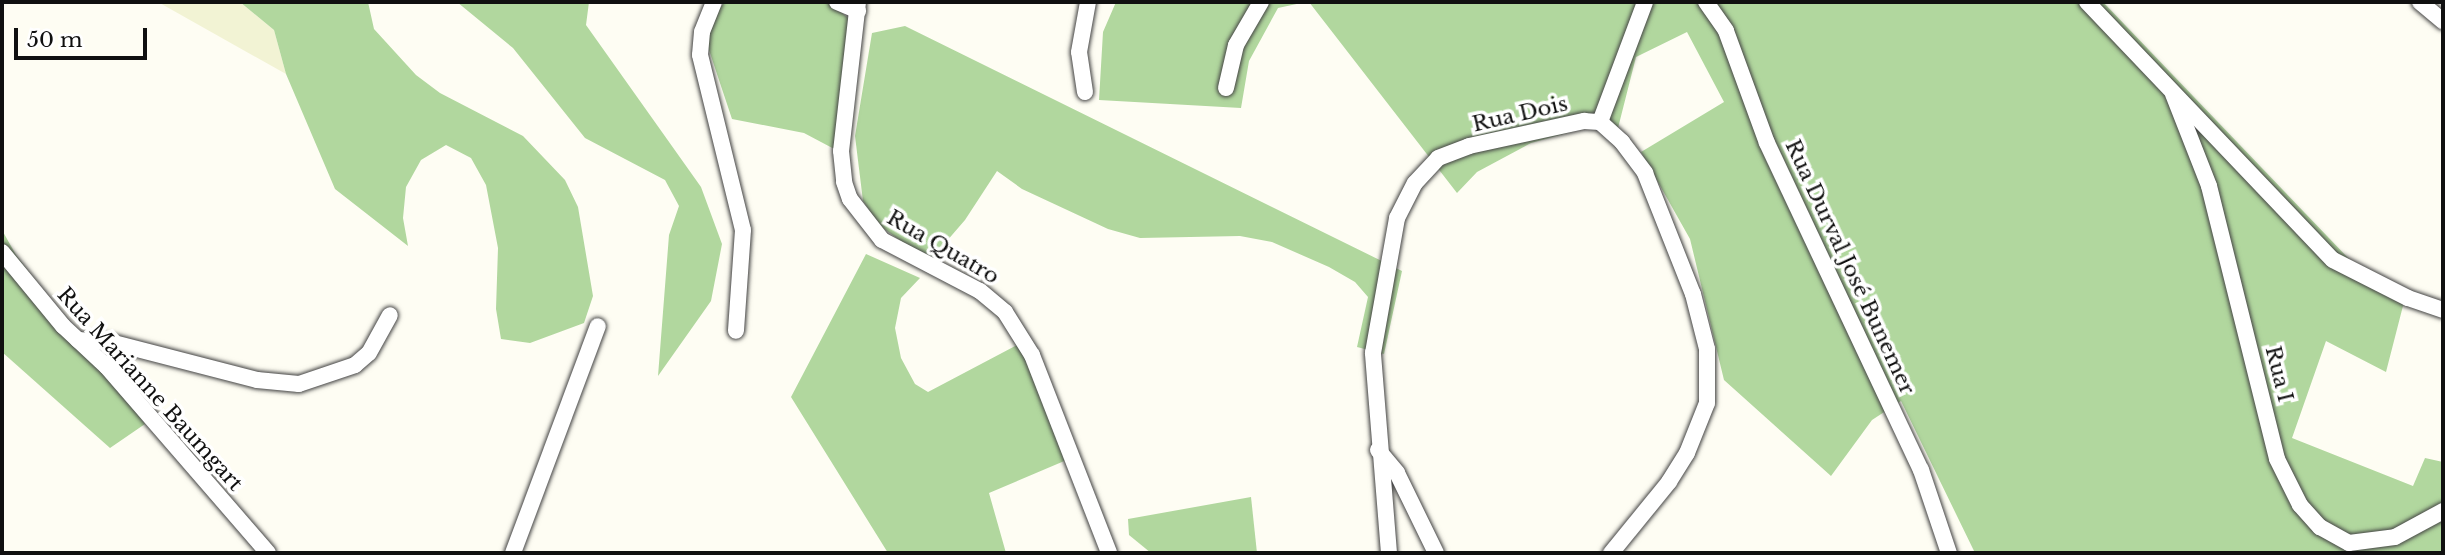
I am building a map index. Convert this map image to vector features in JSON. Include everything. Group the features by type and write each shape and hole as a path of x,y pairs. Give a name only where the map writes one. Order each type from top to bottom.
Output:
{"street":[{"path":"714,2 702,32 701,55 743,230 736,331"},
{"path":"836,2 858,6"},
{"path":"1085,92 1079,52 1088,2"},
{"path":"1226,88 1236,45 1261,2"},
{"path":"1600,122 1645,2"},
{"name":"Rua Durval José Bunemer","path":"1706,2 1726,31 1768,143 1921,470 1950,553"},
{"path":"2087,2 2333,260 2408,298 2443,310"},
{"path":"2420,2 2443,21"},
{"name":"Rua Quatro","path":"858,6 842,151 844,182 850,199 882,240 980,291 1005,312 1032,355 1109,553"},
{"name":"Rua I","path":"2173,94 2208,186 2277,459 2300,505 2320,527 2348,543 2395,537 2443,511"},
{"name":"Rua Dois","path":"1389,553 1378,450 1373,353 1397,218 1415,183 1438,158 1469,146 1584,121 1600,122 1634,157 1659,200 1693,294 1709,374 1707,403 1687,453 1611,553"},
{"name":"Rua Marianne Baumgart","path":"2,252 268,553"},
{"path":"78,340 110,342 257,380 299,384 355,365 369,353 390,316"},
{"path":"513,553 598,326"},
{"path":"1378,450 1397,473 1436,553"}],"green space":[{"path":"158,2 240,2 274,30 286,74"},
{"path":"240,2 368,2 374,29 416,75 440,93 523,136 565,180 578,207 593,296 584,323 530,343 501,339 496,309 498,248 486,185 471,158 446,145 421,160 406,187 403,218 408,246 335,189 286,74 274,30"},
{"path":"457,2 589,2 586,25 701,187 722,244 711,301 658,376 669,235 679,206 665,180 585,138 513,48"},
{"path":"725,2 829,2 854,23 838,151 804,133 732,119 707,44 714,15"},
{"path":"1116,2 1306,2 1278,8 1249,61 1241,108 1099,100 1103,32"},
{"path":"1309,2 2103,2 2350,260 2404,302 2386,372 2326,341 2292,438 2413,486 2425,458 2443,462 2443,553 1975,553 1901,401 1872,420 1831,476 1724,380 1690,239 1641,152 1724,102 1687,32 1636,57 1618,128 1589,127 1531,143 1477,172 1457,193"},
{"path":"905,26 1402,271 1384,354 1357,347 1368,297 1355,282 1329,267 1272,242 1240,236 1140,238 1108,229 1022,189 997,171 965,220 933,257 905,244 880,226 863,201 855,136 872,33"},
{"path":"2,230 16,255 145,424 110,448 2,352"},
{"path":"866,254 920,278 901,298 895,328 901,358 915,384 928,392 1021,343 1069,459 989,493 1006,553 888,553 791,397"},
{"path":"1251,497 1257,553 1151,553 1129,535 1128,519"}]}
